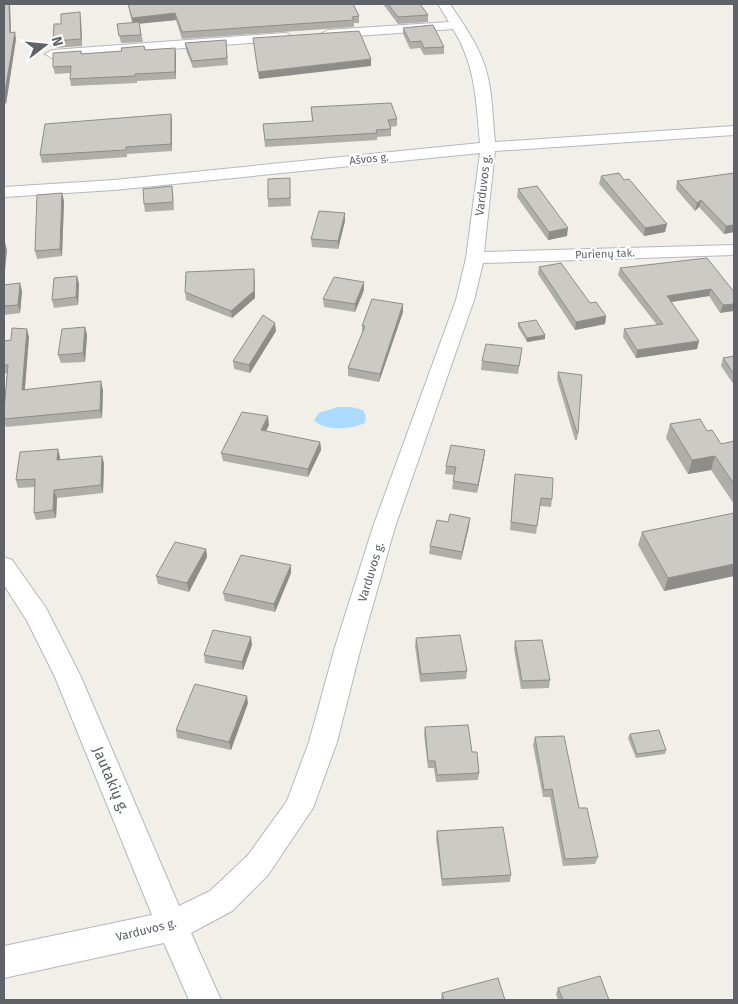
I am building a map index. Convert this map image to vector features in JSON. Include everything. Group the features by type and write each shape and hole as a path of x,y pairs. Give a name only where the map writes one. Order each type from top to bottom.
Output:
{"street":[{"name":"Varduvos g.","path":"4,962 172,926 221,901 258,865 299,808 323,742 348,647 384,527 465,300 475,258 488,147 477,62 444,4"},
{"path":"319,35 457,25"},
{"path":"52,54 299,36"},
{"name":"Ašvos g.","path":"4,192 114,185 488,147 734,130"},
{"name":"Purienų tak.","path":"475,258 734,250"},
{"name":"Jautakių g.","path":"4,566 37,614 68,677 172,926 206,1000"}],"water":[{"path":"338,407 351,407 363,410 366,416 365,423 353,427 332,428 319,424 314,420 319,413"}],"building":[{"path":"4,4 9,4 10,33 15,32 4,97"},
{"path":"128,4 353,4 359,16 352,17 354,20 182,32 175,13 132,18"},
{"path":"388,4 420,4 428,15 398,17"},
{"path":"80,12 81,39 53,41 54,24 61,24 61,14"},
{"path":"139,22 141,35 119,36 117,24"},
{"path":"433,25 444,47 424,48 421,41 410,42 403,28"},
{"path":"359,31 371,59 258,72 253,38"},
{"path":"226,40 227,58 192,61 185,43"},
{"path":"144,46 145,50 175,48 175,72 70,79 71,66 53,67 53,53 81,51 81,54 122,51 121,48"},
{"path":"391,103 397,119 388,120 391,129 376,130 377,133 265,140 263,124 313,121 311,107"},
{"path":"171,114 171,144 126,147 126,150 40,155 45,124"},
{"path":"619,173 624,180 629,179 667,224 645,228 601,176"},
{"path":"734,173 734,225 726,226 701,200 697,203 677,181"},
{"path":"290,178 290,198 268,199 268,179"},
{"path":"172,186 173,202 144,204 143,189"},
{"path":"537,186 568,228 549,232 518,189"},
{"path":"62,193 60,249 35,251 37,195"},
{"path":"319,211 345,213 338,241 311,239"},
{"path":"707,258 734,292 734,304 723,305 711,289 667,296 699,341 637,350 624,329 663,324 620,268"},
{"path":"561,263 590,303 596,302 606,316 576,322 539,267"},
{"path":"254,269 254,291 231,311 185,292 186,272"},
{"path":"77,276 76,297 52,300 54,278"},
{"path":"334,277 364,282 355,304 323,299"},
{"path":"20,283 18,305 4,306 4,285"},
{"path":"372,299 403,304 380,374 348,368 365,326 362,326"},
{"path":"263,315 275,323 249,365 233,361"},
{"path":"536,320 545,335 527,338 518,323"},
{"path":"85,327 83,353 58,355 62,329"},
{"path":"12,328 27,329 22,390 101,381 100,410 4,419 8,365 4,365 4,341 11,340"},
{"path":"486,344 522,348 519,366 482,361"},
{"path":"734,356 734,374 723,358"},
{"path":"558,372 582,375 578,433 577,433"},
{"path":"242,412 268,416 261,430 320,442 308,469 221,453"},
{"path":"700,419 707,431 712,430 721,444 734,441 734,484 715,456 692,460 670,424"},
{"path":"451,445 485,450 478,485 453,481 456,467 446,466"},
{"path":"58,449 57,460 102,456 101,485 54,490 53,510 34,513 35,479 16,480 20,452"},
{"path":"515,474 553,478 552,499 541,498 537,526 511,522"},
{"path":"734,513 734,564 668,578 642,532"},
{"path":"450,514 470,518 462,552 430,546 437,520 448,522"},
{"path":"175,542 206,549 187,583 156,576"},
{"path":"241,555 291,565 274,604 223,593"},
{"path":"213,630 251,637 242,662 204,655"},
{"path":"460,635 467,671 421,674 416,638"},
{"path":"542,640 550,680 522,681 515,641"},
{"path":"195,684 247,696 229,742 176,730"},
{"path":"468,725 472,752 477,752 479,773 437,775 435,761 428,761 425,727"},
{"path":"659,730 666,750 637,754 630,734"},
{"path":"564,736 579,808 587,808 598,857 565,859 552,789 544,790 535,737"},
{"path":"503,827 511,875 442,879 437,831"},
{"path":"600,976 609,1000 563,1000 558,988"},
{"path":"498,978 505,1000 444,1000 442,993"}]}
